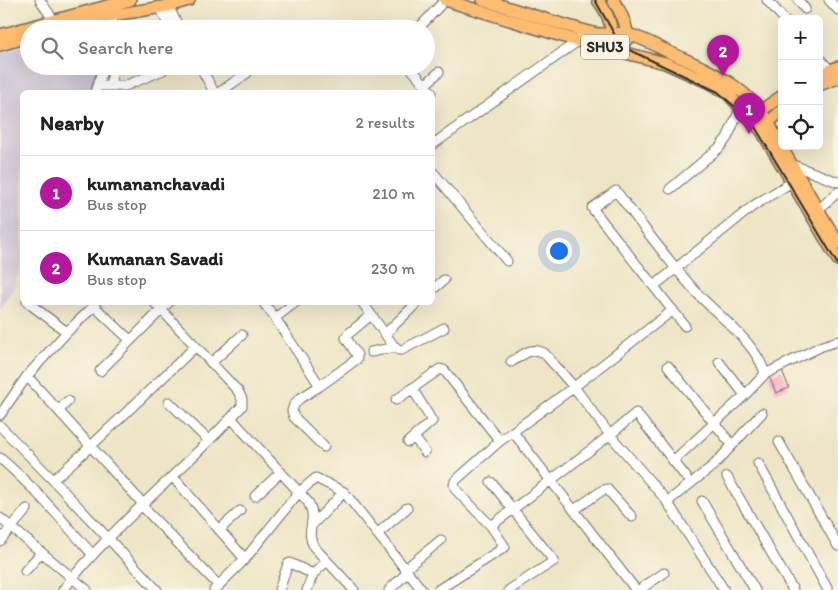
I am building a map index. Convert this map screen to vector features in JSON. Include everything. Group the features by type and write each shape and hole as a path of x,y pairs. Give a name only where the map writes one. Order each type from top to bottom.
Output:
{"main road":[{"path":"74,20 130,0"},
{"path":"91,20 189,0"},
{"name":"SHU3","path":"445,0 580,35 594,33 628,34 691,62 730,83 745,94 761,110 765,126 792,182 838,260"},
{"name":"SHU3","path":"483,0 608,47 665,63 712,84 728,94 752,119 765,126 777,140 838,243"},
{"path":"598,0 607,12 612,34 608,47"},
{"path":"613,0 619,8 628,34 624,51"},
{"path":"594,33 608,16"},
{"path":"0,35 20,32"},
{"path":"0,45 20,39"},
{"path":"752,119 761,110 778,99"},
{"path":"765,126 778,114"},
{"path":"777,140 778,128"}],"street":[{"path":"40,0 53,20"},
{"path":"426,20 445,0"},
{"path":"767,0 780,15"},
{"path":"798,0 805,9"},
{"path":"829,0 838,10"},
{"path":"164,6 168,20"},
{"path":"164,6 174,20"},
{"path":"113,20 114,16"},
{"path":"435,143 580,35"},
{"path":"821,60 831,72"},
{"path":"416,75 428,89 439,72"},
{"path":"96,89 101,75"},
{"path":"110,86 112,75"},
{"path":"96,89 110,86 125,86 151,75"},
{"path":"205,75 213,90"},
{"path":"223,90 246,75"},
{"path":"670,189 719,148 727,138 741,107"},
{"path":"793,165 838,182"},
{"path":"435,175 507,261"},
{"path":"654,286 753,206 792,182"},
{"path":"685,326 592,208 616,191 697,293 754,349 765,374"},
{"path":"819,210 838,192"},
{"path":"435,288 444,280"},
{"path":"32,305 67,332"},
{"path":"0,415 27,376 91,305"},
{"path":"93,305 130,340"},
{"path":"63,590 92,554 173,477 242,406 242,399 238,392 157,305"},
{"path":"100,371 166,305"},
{"path":"265,305 320,386"},
{"path":"275,318 292,305"},
{"path":"364,305 385,334 396,347 402,350 444,328"},
{"path":"385,334 415,305"},
{"path":"438,590 505,547 491,526 456,490 454,485 458,477 500,441 574,388 673,310"},
{"path":"324,447 297,421 292,411 294,405 299,399 357,359 357,355 346,338 347,335 371,316"},
{"path":"211,363 242,335"},
{"path":"673,461 745,395 765,374 822,346 838,341"},
{"path":"53,480 195,347"},
{"path":"371,352 396,347"},
{"path":"511,362 532,349 537,349 544,353 610,435 668,502 724,590"},
{"path":"719,362 745,395"},
{"path":"668,366 728,440"},
{"path":"396,400 440,369 444,370 500,441"},
{"path":"27,376 60,410 216,588 245,559 299,492 316,478 344,492 422,590"},
{"path":"412,388 432,421 411,440 425,452"},
{"path":"60,410 68,401"},
{"path":"169,402 209,441"},
{"path":"491,526 636,413 686,477"},
{"path":"668,502 714,464 762,413"},
{"path":"232,418 299,492 311,508 313,514 310,539 354,590"},
{"path":"0,426 157,590"},
{"path":"513,432 637,590 664,574"},
{"path":"779,442 838,546"},
{"path":"0,458 47,504 92,554"},
{"path":"758,463 828,590"},
{"path":"255,496 281,472"},
{"path":"173,477 245,559"},
{"path":"727,477 793,590"},
{"path":"491,482 514,508 554,561 510,590"},
{"path":"574,510 607,489 632,517"},
{"path":"312,525 344,492"},
{"path":"702,501 755,590"},
{"path":"377,534 407,508"},
{"path":"0,540 27,509"},
{"path":"219,530 240,511"},
{"path":"0,518 88,590"},
{"path":"389,590 441,540"},
{"path":"26,572 41,553"},
{"path":"307,590 313,574 327,561"},
{"path":"279,590 290,563 313,574"}],"shaded area":[{"path":"20,46 20,75 95,75 89,90 20,90 20,270 13,289 0,310 0,52"}],"building":[{"path":"782,370 789,388 776,393 769,376"}],"railway":[{"path":"595,0 621,46 718,92 752,122 838,265"}],"place":[{"name":"Kumanan Savadi","path":"723,76"},
{"name":"kumananchavadi","path":"749,134"}]}
